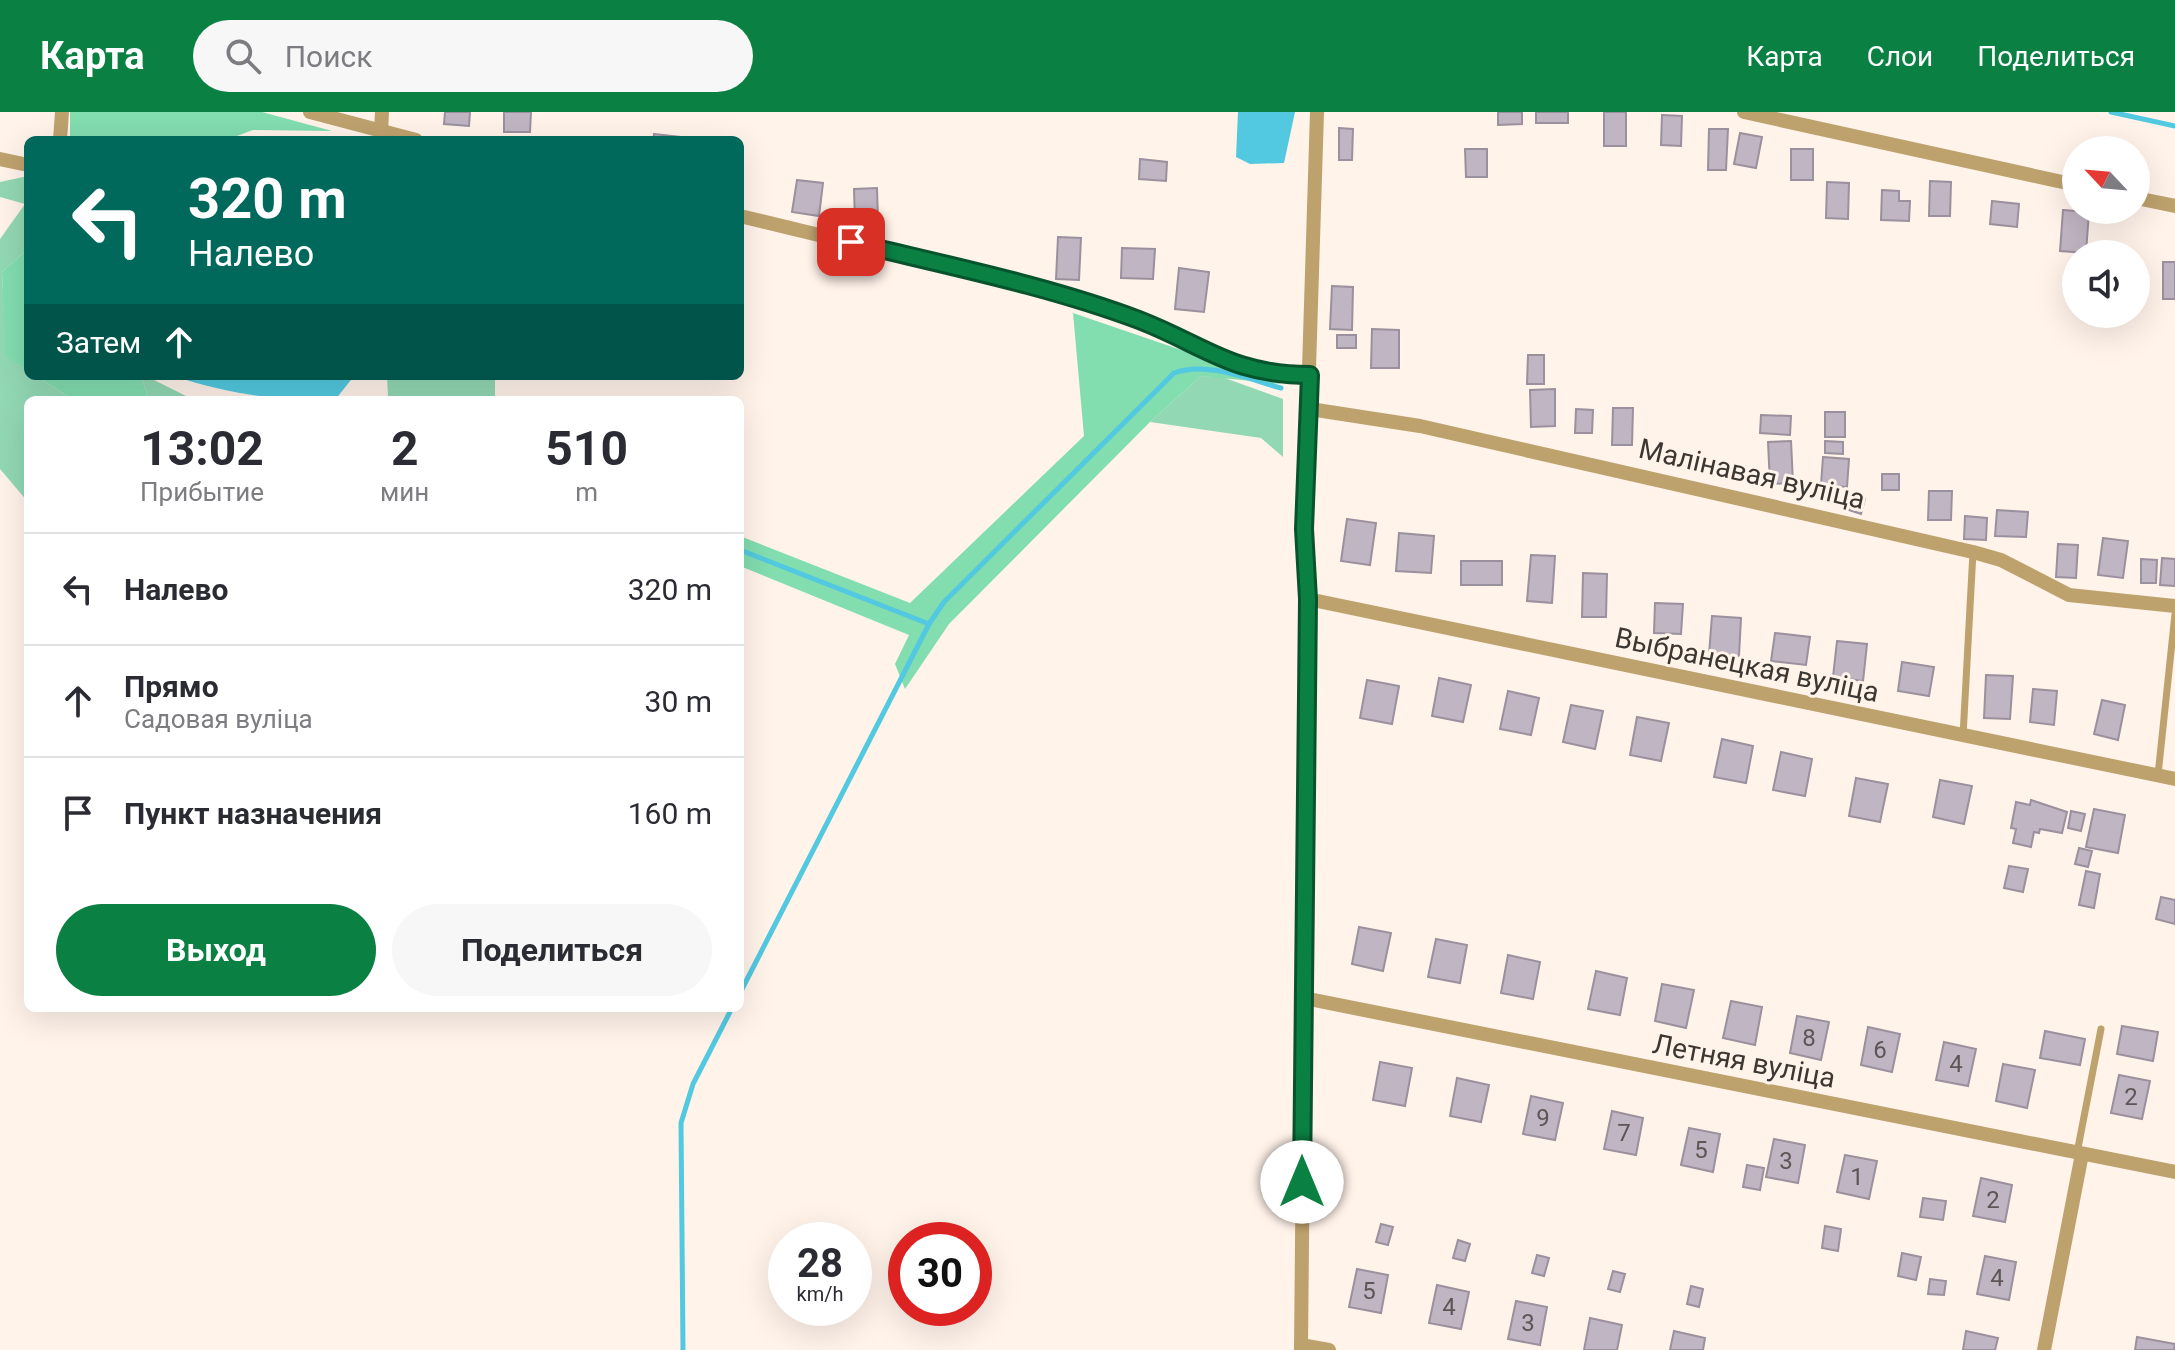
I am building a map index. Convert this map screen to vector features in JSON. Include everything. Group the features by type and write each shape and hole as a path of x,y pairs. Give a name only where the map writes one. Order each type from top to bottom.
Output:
{"street":[{"path":"60,136 62,112"},
{"path":"310,112 398,136"},
{"path":"381,132 382,112"},
{"path":"1317,112 1304,529 1308,599 1301,1347 1329,1350"},
{"path":"1744,112 2062,182"},
{"path":"0,159 24,164"},
{"path":"2150,201 2175,206"},
{"path":"744,217 1005,280 1139,320 1230,364 1274,375 1310,375"},
{"name":"Малінавая вуліца","path":"1310,409 1420,426 1973,552 2001,560 2069,595 2175,606"},
{"name":"Выбранецкая вуліца","path":"1308,599 2175,779"},
{"name":"Летняя вуліца","path":"1304,998 2175,1172"},
{"path":"2044,1350 2079,1154"}],"lane":[{"path":"1963,736 1973,552"},
{"path":"2158,775 2175,614"},
{"path":"2079,1154 2101,1029"}],"green space":[{"path":"70,112 262,112 332,131 253,130 237,136 70,136"},
{"path":"24,177 24,204 0,197 0,182"},
{"path":"24,205 24,253 2,272 6,356 24,368 24,380 42,380 68,396 24,396 24,497 0,469 0,239"},
{"path":"24,253 24,368 5,356 2,272"},
{"path":"1073,313 1281,384 1201,376 1150,422 949,624 905,689 895,664 909,635 744,568 744,538 910,603 1084,436"},
{"path":"1201,376 1222,377 1283,399 1283,457 1261,438 1150,422"},
{"path":"42,380 142,380 148,396 68,396"},
{"path":"142,380 154,380 186,396 148,396"},
{"path":"387,380 495,380 495,396 388,396"}],"water":[{"path":"1238,112 1295,112 1284,163 1250,164 1236,157"},
{"path":"188,380 351,380 338,396 264,396"}],"building":[{"path":"445,112 470,112 469,126 444,124"},
{"path":"504,112 531,112 530,132 504,132"},
{"path":"1498,112 1522,112 1522,124 1498,125"},
{"path":"1536,112 1568,112 1568,123 1536,123"},
{"path":"1604,112 1626,112 1626,146 1604,146"},
{"path":"1662,115 1682,116 1681,146 1661,145"},
{"path":"1339,128 1353,129 1352,160 1339,160"},
{"path":"1709,129 1728,129 1726,170 1708,170"},
{"path":"1740,133 1762,137 1756,168 1734,164"},
{"path":"1465,149 1487,149 1487,177 1466,177"},
{"path":"1791,149 1813,149 1813,180 1791,180"},
{"path":"1140,159 1167,162 1166,181 1139,179"},
{"path":"797,180 823,183 819,216 792,212"},
{"path":"1930,181 1951,182 1950,216 1929,216"},
{"path":"1827,182 1849,183 1848,219 1826,218"},
{"path":"877,188 878,221 855,222 854,189"},
{"path":"1882,190 1899,191 1899,201 1910,201 1909,221 1881,220"},
{"path":"1992,201 2019,204 2017,227 1990,224"},
{"path":"2062,224 2088,224 2087,240 2062,240 2060,251"},
{"path":"1058,237 1081,238 1079,280 1056,279"},
{"path":"1122,248 1155,249 1153,279 1121,278"},
{"path":"2163,262 2175,262 2175,299 2163,299"},
{"path":"1179,268 1209,272 1204,312 1175,309"},
{"path":"1332,286 1353,287 1352,330 1330,329"},
{"path":"1372,329 1399,330 1399,368 1371,368"},
{"path":"1337,335 1356,335 1356,348 1337,348"},
{"path":"1528,355 1544,355 1544,384 1527,384"},
{"path":"1555,389 1555,426 1531,427 1530,390"},
{"path":"1613,408 1633,408 1632,445 1612,445"},
{"path":"1576,409 1593,410 1592,433 1575,433"},
{"path":"1825,412 1845,412 1845,437 1825,437"},
{"path":"1761,415 1791,416 1790,435 1760,433"},
{"path":"1791,441 1793,483 1770,484 1768,442"},
{"path":"1825,441 1843,442 1843,454 1825,453"},
{"path":"1823,457 1849,459 1847,487 1821,485"},
{"path":"1882,474 1899,474 1899,490 1882,490"},
{"path":"1929,491 1952,491 1951,520 1928,520"},
{"path":"1853,496 1865,499 1861,514 1849,510"},
{"path":"1997,510 2028,512 2026,537 1995,536"},
{"path":"1965,516 1987,518 1986,540 1964,539"},
{"path":"1347,519 1376,523 1370,565 1341,561"},
{"path":"1399,533 1434,536 1431,573 1396,571"},
{"path":"2103,538 2128,541 2123,578 2098,575"},
{"path":"2058,544 2078,545 2076,578 2056,577"},
{"path":"1531,555 1555,556 1552,603 1527,601"},
{"path":"2162,558 2175,559 2175,586 2160,585"},
{"path":"2141,559 2157,560 2156,583 2141,583"},
{"path":"1461,561 1502,561 1502,585 1461,585"},
{"path":"1583,573 1607,574 1606,617 1582,617"},
{"path":"1655,603 1683,604 1681,634 1654,633"},
{"path":"1712,616 1741,618 1739,656 1709,654"},
{"path":"1775,633 1810,637 1806,665 1771,661"},
{"path":"1837,641 1867,644 1863,681 1833,677"},
{"path":"1902,662 1934,667 1929,696 1898,691"},
{"path":"1986,675 2013,676 2010,719 1984,718"},
{"path":"1439,678 1471,685 1463,722 1432,716"},
{"path":"1367,680 1399,686 1392,724 1360,718"},
{"path":"2033,689 2057,691 2054,725 2030,722"},
{"path":"1508,691 1539,698 1531,735 1500,729"},
{"path":"2102,700 2125,705 2118,740 2094,734"},
{"path":"1571,705 1603,711 1595,749 1563,742"},
{"path":"1637,717 1669,723 1661,761 1630,755"},
{"path":"1722,739 1753,746 1746,783 1714,777"},
{"path":"1781,752 1812,759 1805,796 1773,790"},
{"path":"1856,778 1888,784 1880,822 1849,816"},
{"path":"1940,780 1972,786 1964,824 1933,817"},
{"path":"2031,800 2067,812 2062,833 2040,829 2039,833 2034,832 2031,847 2013,843 2016,829 2011,828 2016,802 2030,805"},
{"path":"2094,809 2125,815 2118,853 2086,847"},
{"path":"2071,811 2085,814 2081,831 2068,828"},
{"path":"2079,848 2092,851 2088,867 2075,864"},
{"path":"2009,866 2028,869 2023,892 2004,888"},
{"path":"2086,871 2100,874 2094,908 2079,905"},
{"path":"2161,897 2175,900 2175,924 2156,919"},
{"path":"1359,927 1391,933 1383,971 1352,964"},
{"path":"1436,939 1467,945 1460,983 1428,977"},
{"path":"1508,955 1540,962 1533,999 1501,993"},
{"path":"1596,971 1627,978 1620,1015 1588,1009"},
{"path":"1662,984 1694,990 1686,1028 1655,1021"},
{"path":"1731,1001 1762,1007 1755,1045 1723,1038"},
{"path":"1797,1016 1829,1022 1821,1060 1790,1053"},
{"path":"2122,1026 2158,1032 2153,1061 2117,1054"},
{"path":"1868,1027 1900,1034 1892,1072 1861,1065"},
{"path":"2045,1031 2085,1039 2080,1065 2040,1058"},
{"path":"1944,1042 1976,1049 1968,1086 1936,1080"},
{"path":"1380,1062 1412,1068 1405,1106 1373,1100"},
{"path":"2003,1064 2035,1070 2027,1108 1996,1101"},
{"path":"2119,1075 2150,1081 2142,1119 2111,1113"},
{"path":"1457,1078 1489,1085 1481,1122 1450,1116"},
{"path":"1531,1096 1563,1103 1555,1140 1523,1134"},
{"path":"1612,1111 1643,1118 1636,1155 1604,1149"},
{"path":"1689,1128 1720,1134 1713,1172 1681,1165"},
{"path":"1774,1139 1805,1145 1798,1183 1766,1177"},
{"path":"1845,1155 1877,1161 1869,1199 1837,1192"},
{"path":"1747,1165 1764,1168 1760,1190 1743,1187"},
{"path":"1981,1178 2012,1185 2005,1222 1973,1216"},
{"path":"1923,1198 1946,1201 1943,1220 1920,1217"},
{"path":"1381,1224 1393,1227 1388,1245 1376,1242"},
{"path":"1825,1226 1841,1229 1838,1251 1822,1248"},
{"path":"1458,1240 1470,1244 1465,1261 1453,1258"},
{"path":"1902,1253 1921,1257 1916,1280 1898,1276"},
{"path":"1537,1255 1549,1258 1544,1276 1532,1273"},
{"path":"1985,1256 2016,1262 2009,1300 1977,1294"},
{"path":"1357,1269 1388,1275 1381,1313 1349,1307"},
{"path":"1613,1271 1625,1274 1620,1292 1608,1289"},
{"path":"1930,1279 1946,1281 1944,1295 1928,1294"},
{"path":"1437,1285 1469,1292 1461,1329 1429,1323"},
{"path":"1691,1286 1703,1289 1699,1307 1687,1304"},
{"path":"1516,1301 1547,1307 1540,1345 1508,1339"},
{"path":"1590,1318 1622,1325 1617,1350 1584,1350"},
{"path":"1674,1331 1705,1338 1703,1350 1670,1350"},
{"path":"1966,1331 1998,1338 1995,1350 1963,1350"},
{"path":"2137,1337 2175,1344 2174,1350 2135,1350"}],"waterway":[{"path":"2111,112 2175,126"},
{"path":"744,985 929,624 944,602 1174,373 1214,370 1281,388"},
{"path":"744,552 929,624"},
{"path":"683,1350 681,1123 693,1084 730,1012"}],"route":[{"path":"851,242 1005,280 1139,320 1230,364 1274,375 1310,375 1304,529 1308,599 1302,1182"}]}
